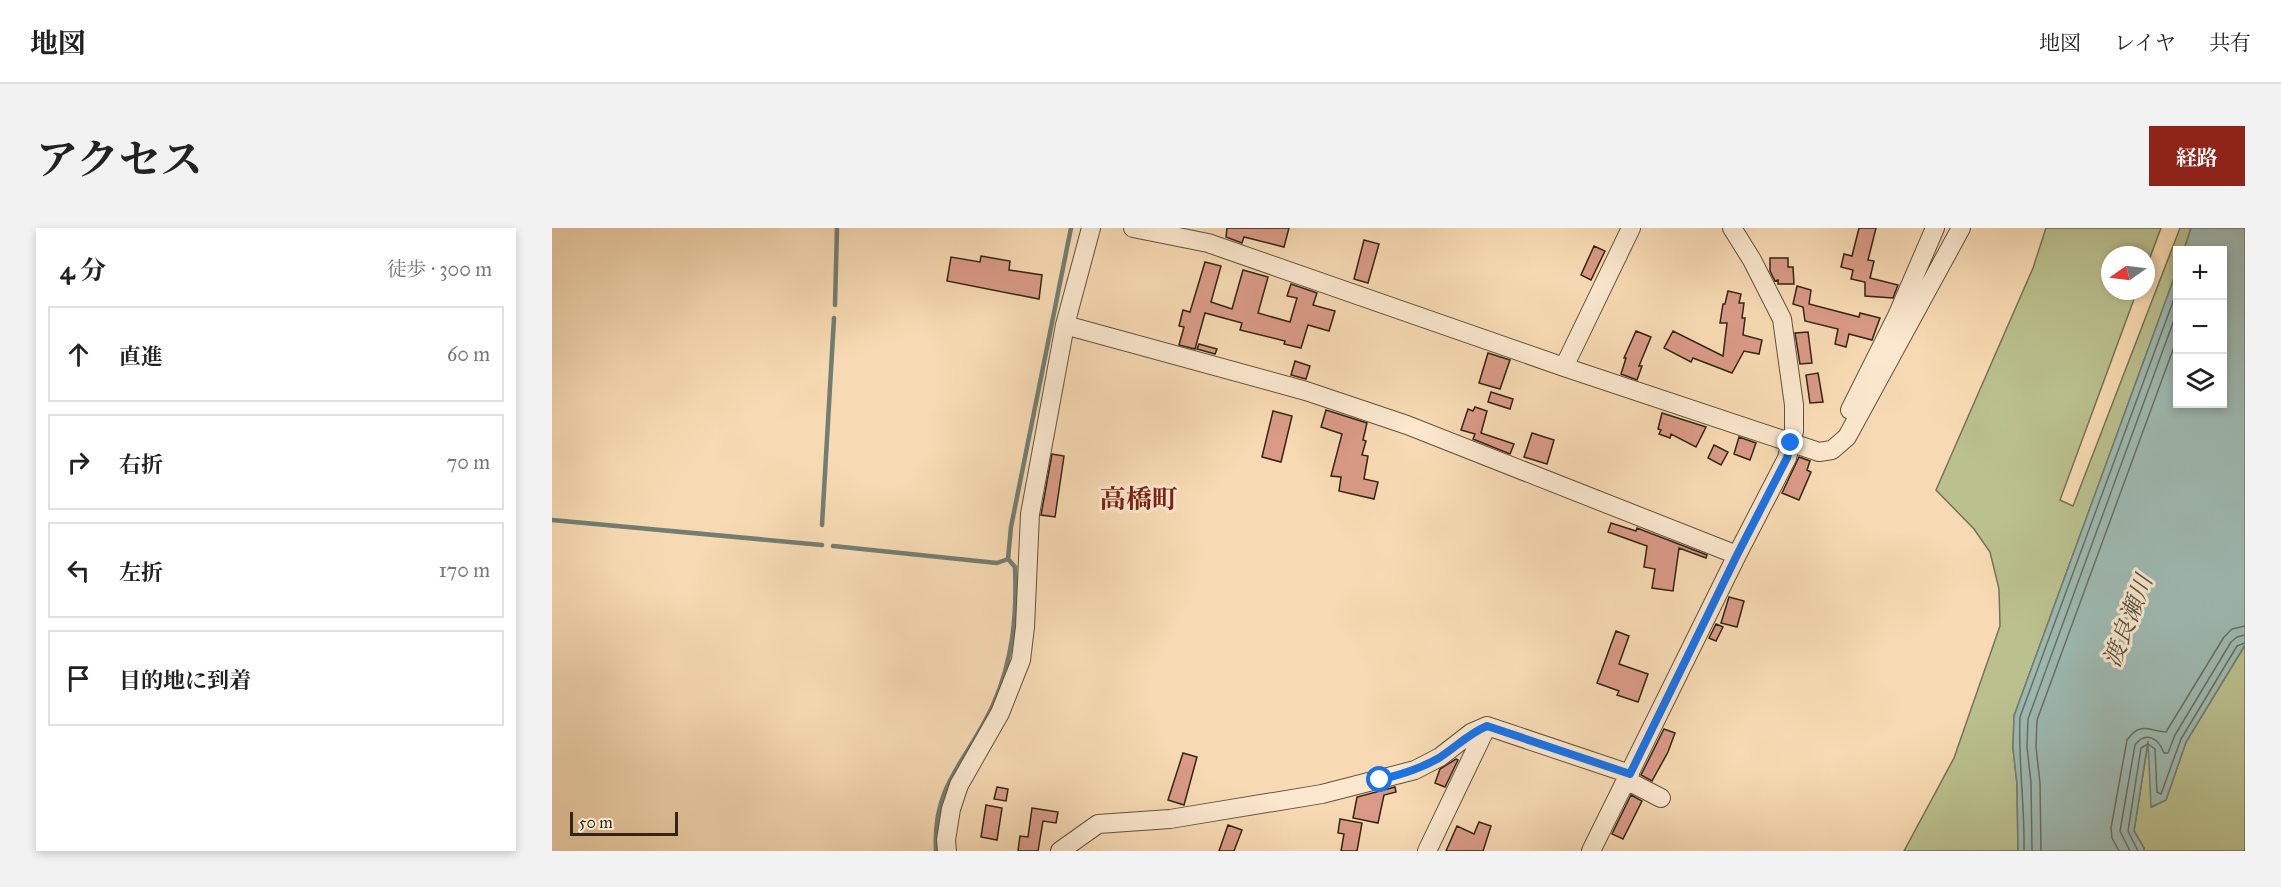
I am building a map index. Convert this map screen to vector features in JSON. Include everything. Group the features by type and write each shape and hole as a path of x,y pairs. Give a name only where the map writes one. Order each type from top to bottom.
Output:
{"street":[{"path":"947,851 946,840 951,809 959,785 1000,713 1021,660 1025,627 1030,514 1065,325 1092,228"},
{"path":"1133,228 1211,235 1564,367 1813,451 1832,450 1847,437 1961,228"},
{"path":"1564,367 1631,228"},
{"path":"1591,851 1787,458 1794,431 1794,405 1782,319 1752,260 1732,228"},
{"path":"1832,450 1834,441 1898,316 1935,228"},
{"path":"1065,325 1306,391 1407,425 1737,555"},
{"path":"1427,851 1487,726"},
{"path":"1060,851 1098,824 1170,819 1322,794 1415,770 1440,757 1471,733 1487,726 1628,777 1661,798"}],"green space":[{"path":"2046,228 2161,228 2154,246 2101,246 2101,300 2134,300 2060,500 2073,506 2152,300 2155,300 2155,293 2173,246 2173,281 2014,716 2013,748 2017,784 2018,851 1904,851 1954,758 2000,626 1999,589 1990,552 1974,529 1936,490 2033,268"},
{"path":"2180,228 2191,228 2185,246 2173,246"},
{"path":"2245,645 2245,851 2144,851 2134,831 2149,737 2152,807 2166,800 2186,742"}],"water":[{"name":"渡良瀬川","path":"2191,228 2245,228 2245,645 2186,742 2166,800 2151,807 2148,741 2134,831 2144,851 2018,851 2017,784 2013,748 2014,716 2173,281 2173,408 2227,408 2227,246 2185,246"}],"building":[{"path":"1227,228 1289,228 1284,247 1244,237 1242,243 1226,237"},
{"path":"1859,228 1876,228 1868,260 1874,261 1870,278 1898,285 1893,298 1865,296 1865,282 1851,279 1853,270 1841,267 1844,254 1852,256"},
{"path":"1364,240 1379,244 1368,283 1354,279"},
{"path":"1594,246 1605,251 1591,280 1581,275"},
{"path":"981,256 1010,261 1009,270 1042,275 1039,299 947,281 951,257 980,262"},
{"path":"1770,258 1788,258 1788,267 1793,267 1794,284 1778,284 1778,280 1775,281 1770,271"},
{"path":"1205,262 1221,266 1211,302 1232,309 1243,270 1268,277 1258,313 1290,322 1297,298 1287,296 1291,284 1317,293 1313,305 1335,311 1329,331 1308,325 1301,348 1284,344 1285,341 1240,330 1242,323 1205,313 1195,349 1179,345 1184,327 1179,326 1183,310 1190,312"},
{"path":"1797,286 1811,290 1809,304 1859,317 1860,313 1880,318 1872,340 1849,334 1846,347 1835,344 1838,329 1805,321 1803,307 1793,304"},
{"path":"1728,291 1741,294 1739,303 1744,303 1742,318 1745,318 1743,335 1762,340 1759,354 1744,351 1732,373 1693,358 1691,362 1664,348 1673,331 1723,356 1727,323 1720,323"},
{"path":"1636,331 1651,337 1639,366 1642,366 1637,380 1621,374 1626,358 1624,358"},
{"path":"1808,332 1812,363 1800,364 1795,333"},
{"path":"1199,344 1217,349 1215,354 1197,349"},
{"path":"1488,353 1510,360 1500,389 1479,383"},
{"path":"1295,361 1310,366 1306,379 1291,375"},
{"path":"1818,373 1823,402 1810,403 1806,375"},
{"path":"1491,392 1513,399 1510,409 1488,402"},
{"path":"1475,407 1487,411 1481,433 1514,444 1510,454 1473,439 1475,434 1461,430 1468,409 1473,411"},
{"path":"1326,410 1367,423 1362,455 1368,456 1364,479 1378,482 1374,499 1339,491 1341,477 1331,476 1342,434 1321,427"},
{"path":"1273,411 1292,416 1281,462 1262,457"},
{"path":"1662,413 1706,427 1696,447 1671,434 1670,438 1659,434"},
{"path":"1532,433 1554,440 1547,464 1524,457"},
{"path":"1739,437 1756,443 1750,460 1734,454"},
{"path":"1714,445 1728,452 1721,465 1708,458"},
{"path":"1052,454 1064,456 1055,517 1041,515"},
{"path":"1799,457 1810,461 1807,470 1811,472 1799,500 1782,493"},
{"path":"1611,523 1636,531 1637,528 1707,555 1706,558 1679,548 1673,591 1652,588 1655,569 1644,567 1647,546 1608,532"},
{"path":"1729,597 1744,601 1737,627 1721,623"},
{"path":"1716,624 1723,627 1716,641 1709,638"},
{"path":"1616,631 1629,636 1619,664 1648,674 1638,702 1617,695 1619,691 1597,683"},
{"path":"1664,729 1675,733 1668,752 1652,781 1641,775"},
{"path":"1183,753 1197,757 1184,805 1168,800"},
{"path":"1458,760 1445,787 1435,783 1440,769"},
{"path":"997,787 1008,789 1006,801 994,799"},
{"path":"1395,787 1396,792 1384,795 1378,823 1353,818 1357,797"},
{"path":"1631,795 1642,801 1623,839 1612,834"},
{"path":"986,805 1002,808 997,840 981,837"},
{"path":"1032,808 1058,812 1056,823 1043,821 1038,851 1018,851 1020,836 1028,837"},
{"path":"1340,819 1362,823 1357,851 1341,851 1344,834 1338,833"},
{"path":"1479,822 1491,826 1483,851 1446,851 1457,826 1474,834"},
{"path":"1228,825 1242,830 1234,851 1219,851"}],"waterway":[{"path":"835,305 837,228"},
{"path":"936,851 936,828 946,790 993,705 1009,654 1015,602 1015,567 1008,559 1011,527 1071,228"},
{"path":"822,525 834,318"},
{"path":"552,520 822,545"},
{"path":"833,546 997,563 1008,559"}],"district":[{"name":"高橋町","path":"1139,499"}],"route":[{"path":"1380,780 1415,770 1440,757 1471,733 1487,726 1630,774 1787,458 1791,443"}]}
